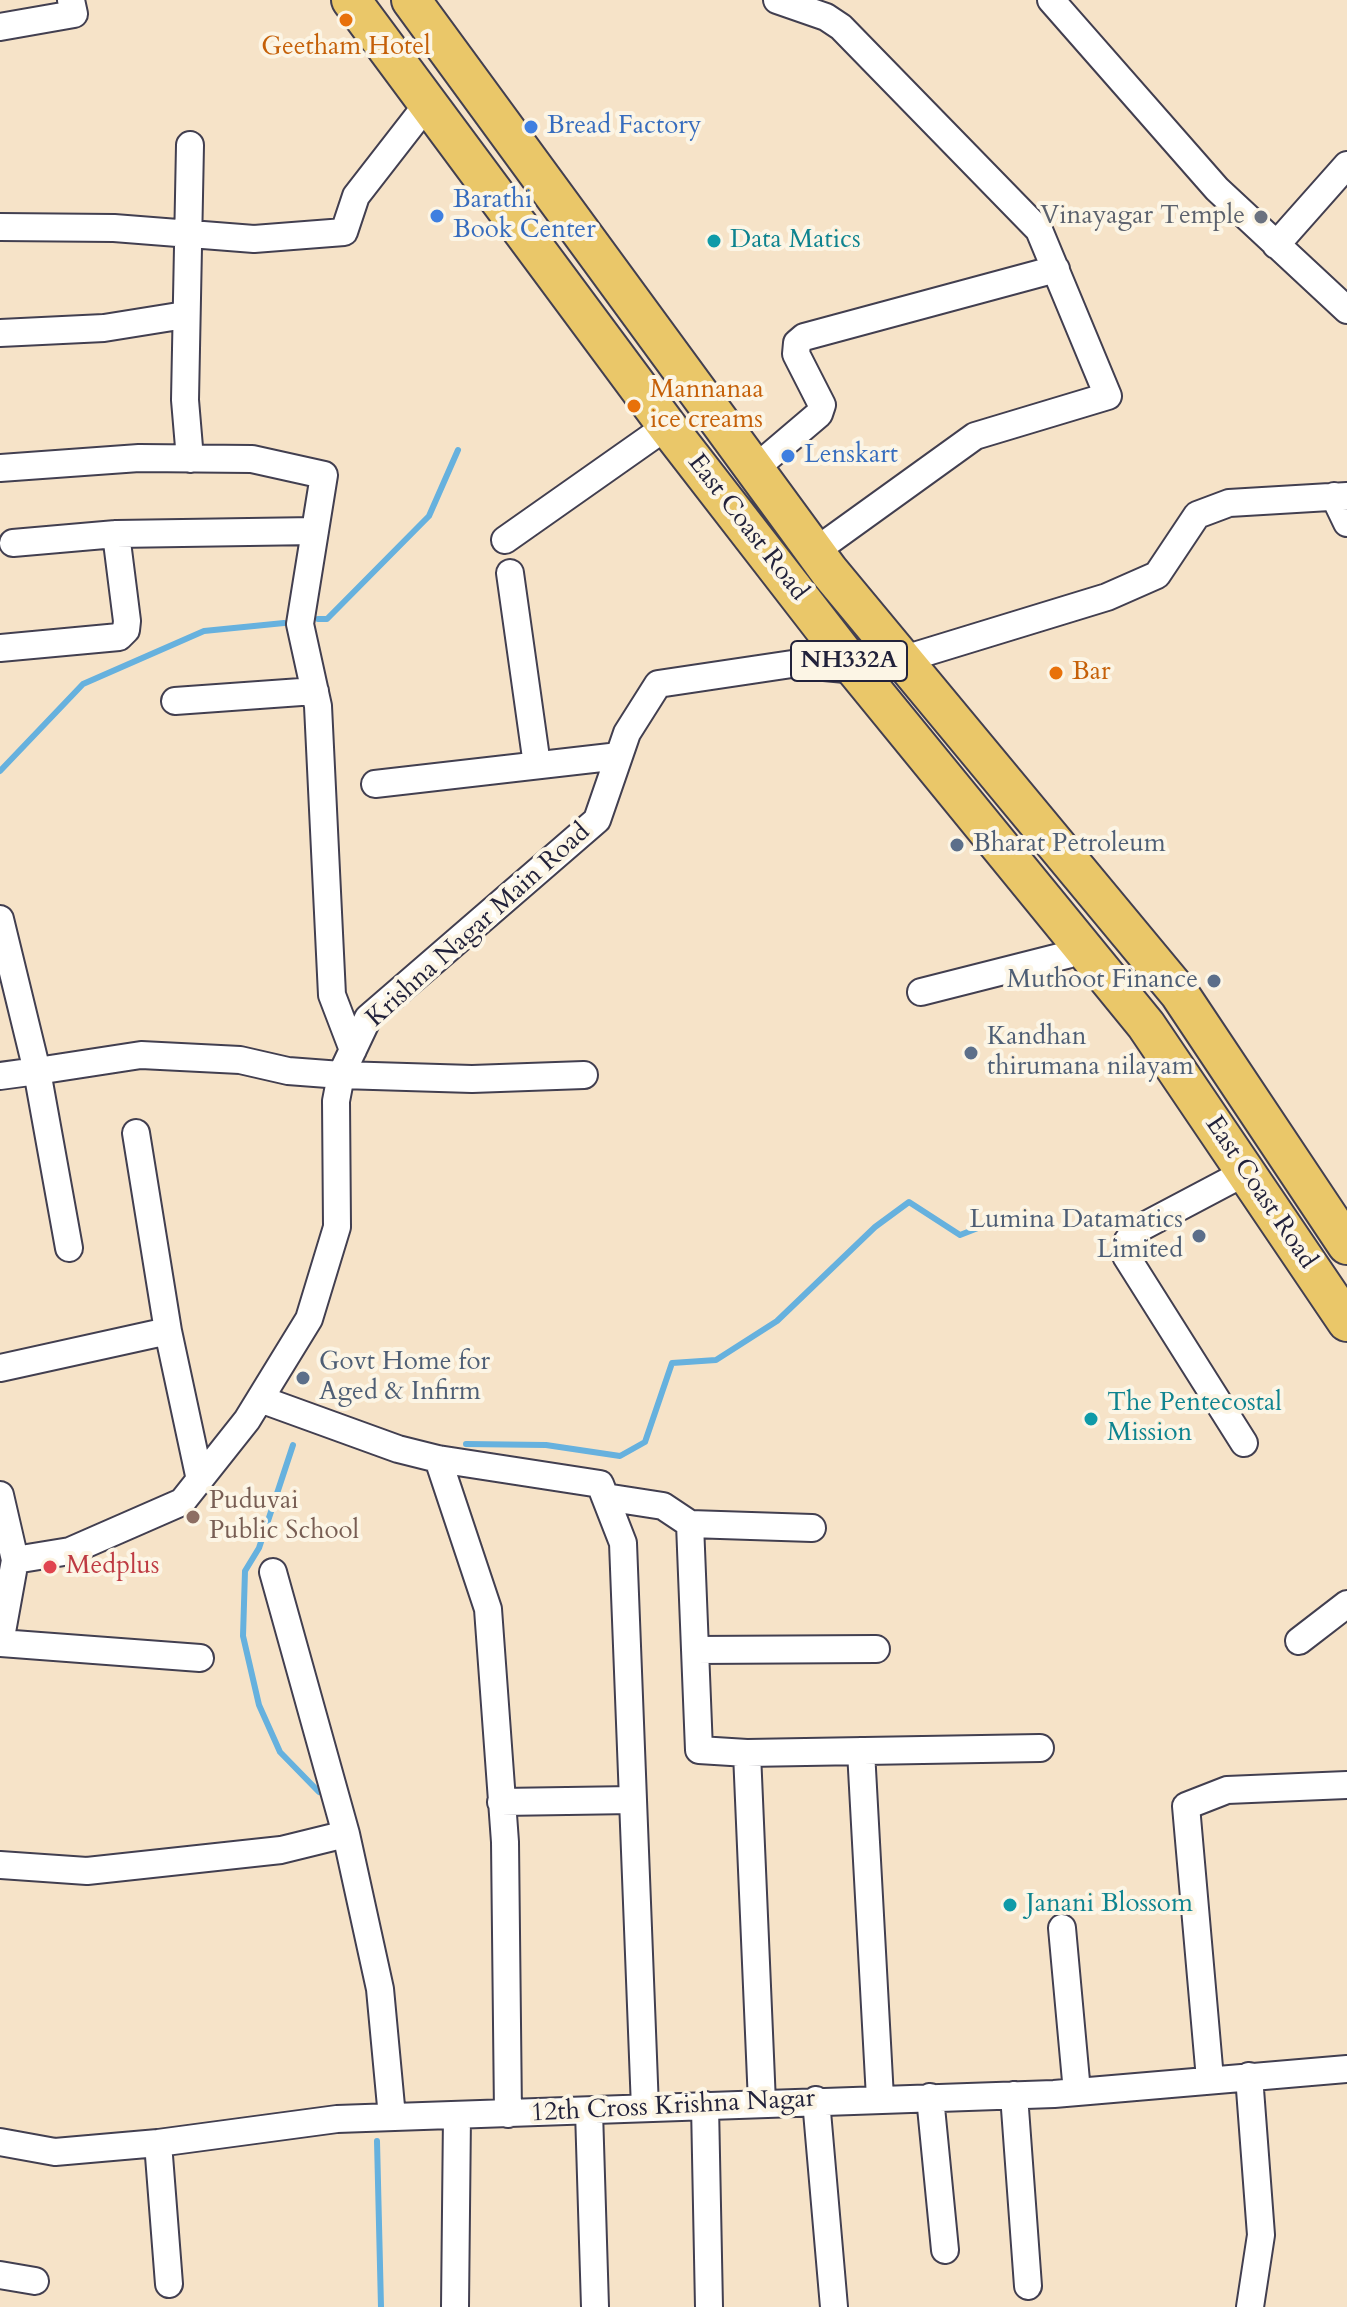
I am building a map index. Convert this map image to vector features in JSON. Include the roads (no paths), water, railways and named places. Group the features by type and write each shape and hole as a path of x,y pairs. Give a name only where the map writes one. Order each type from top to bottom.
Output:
{"highway":[{"name":"East Coast Road","path":"351,0 667,426 856,670 1083,944 1146,1025 1246,1172 1340,1298"},
{"name":"East Coast Road","path":"411,0 814,552 1179,993 1347,1245"}],"street":[{"path":"0,27 74,14 71,0"},
{"path":"777,0 826,17 841,27 1039,230 1108,396 975,436 814,552"},
{"path":"1051,0 1217,189 1347,310"},
{"path":"0,227 114,228 254,239 344,232 356,196 429,102"},
{"path":"190,145 185,315 185,400 190,459"},
{"path":"1276,245 1347,165"},
{"path":"752,471 819,414 822,405 796,354 797,343 804,337 1056,269"},
{"path":"0,333 104,328 185,315"},
{"path":"505,540 667,426"},
{"path":"0,468 139,458 252,459 324,475 300,624 315,691 332,995 353,1050"},
{"path":"856,670 901,660 1107,597 1157,575 1197,515 1229,503 1341,496 1347,523"},
{"path":"13,543 116,534 315,531"},
{"path":"0,648 119,637 126,630 127,621 116,534"},
{"path":"510,573 537,765"},
{"name":"Krishna Nagar Main Road","path":"15,1560 70,1551 182,1502 260,1399 309,1319 337,1227 336,1101 341,1075 368,1018 597,820 627,733 658,684 792,664 856,670"},
{"path":"175,701 315,691"},
{"path":"375,784 619,756"},
{"path":"0,919 37,1071 69,1248"},
{"path":"921,992 1067,955 1083,944"},
{"path":"0,1076 141,1055 240,1060 288,1071 341,1075 472,1079 584,1075"},
{"path":"136,1133 168,1331 200,1480"},
{"path":"1244,1443 1126,1256 1128,1240 1140,1228 1246,1172"},
{"path":"0,1368 168,1331"},
{"path":"260,1399 398,1449 438,1459 600,1484 623,1543 645,2108"},
{"path":"438,1459 488,1609 505,1842 508,2114"},
{"path":"0,1495 15,1560 0,1643 200,1658"},
{"path":"605,1497 663,1506 690,1524 812,1528"},
{"path":"690,1524 699,1750 747,1753 1040,1748"},
{"path":"273,1572 346,1834 380,1989 392,2117"},
{"path":"1299,1641 1346,1605"},
{"path":"695,1650 876,1649"},
{"path":"861,1751 880,2098"},
{"path":"747,1753 762,2103"},
{"path":"1210,2079 1186,1806 1227,1790 1347,1785"},
{"path":"501,1802 633,1800"},
{"path":"0,1865 87,1871 281,1850 346,1834"},
{"path":"1062,1928 1077,2092"},
{"name":"12th Cross Krishna Nagar","path":"0,2142 55,2152 158,2143 337,2119 1077,2092 1347,2069"},
{"path":"1249,2076 1261,2235 1250,2307"},
{"path":"1014,2095 1028,2286"},
{"path":"930,2097 945,2250"},
{"path":"816,2100 834,2307"},
{"path":"705,2105 709,2307"},
{"path":"589,2111 595,2307"},
{"path":"455,2307 457,2115"},
{"path":"158,2143 169,2284"},
{"path":"0,2275 35,2281"}],"waterway":[{"path":"318,619 327,619 429,516 458,450"},
{"path":"0,771 83,684 204,631 284,623"},
{"path":"466,1444 546,1445 620,1456 645,1442 672,1363 716,1360 777,1321 875,1227 909,1202 960,1235 983,1226"},
{"path":"293,1445 259,1548 245,1571 243,1636 259,1705 280,1752 319,1792"},
{"path":"377,2141 381,2307"}],"place":[{"name":"Geetham Hotel","path":"346,20"},
{"name":"Bread Factory","path":"531,127"},
{"name":"Barathi Book Center","path":"437,216"},
{"name":"Vinayagar Temple","path":"1261,217"},
{"name":"Data Matics","path":"714,241"},
{"name":"Mannanaa ice creams","path":"634,406"},
{"name":"Lenskart","path":"788,456"},
{"name":"Bar","path":"1056,673"},
{"name":"Bharat Petroleum","path":"957,845"},
{"name":"Muthoot Finance","path":"1214,981"},
{"name":"Kandhan thirumana nilayam","path":"971,1053"},
{"name":"Lumina Datamatics Limited","path":"1199,1236"},
{"name":"Govt Home for Aged & Infirm","path":"303,1378"},
{"name":"The Pentecostal Mission","path":"1091,1419"},
{"name":"Puduvai Public School","path":"193,1517"},
{"name":"Medplus","path":"50,1567"},
{"name":"Janani Blossom","path":"1010,1905"}]}
